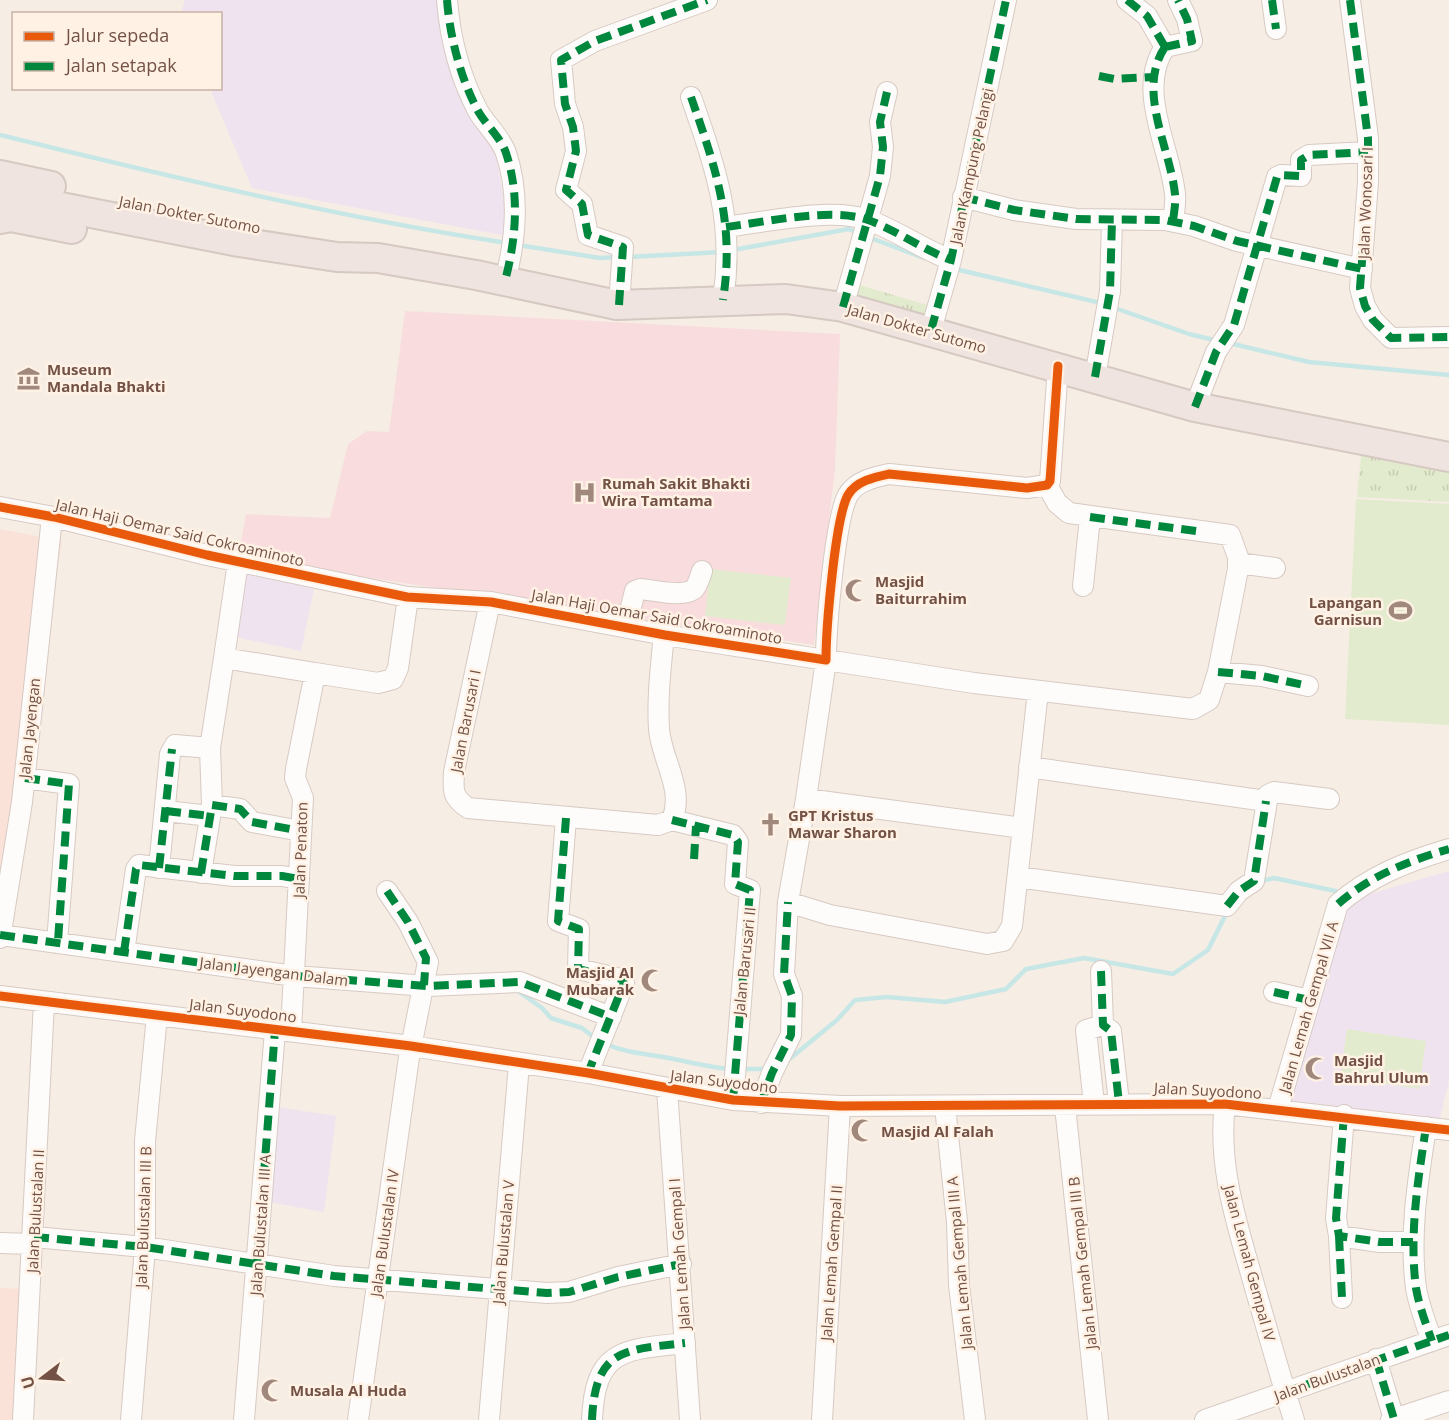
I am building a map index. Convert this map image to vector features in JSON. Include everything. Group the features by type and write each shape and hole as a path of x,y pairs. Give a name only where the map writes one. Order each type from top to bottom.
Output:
{"highway":[{"name":"Jalan Dokter Sutomo","path":"0,175 178,214 338,242 378,258"},
{"name":"Jalan Dokter Sutomo","path":"0,200 20,199 162,227 337,257 378,258 507,273 619,305 786,299 843,307 931,330 1057,385 1095,377 1195,407 1449,457"},
{"path":"0,219 11,217 127,240 154,235 162,227"}],"street":[{"path":"447,0 449,23 467,86 478,111 505,151 516,210 514,238 507,273"},
{"path":"619,305 623,254 588,235 582,204 566,190 576,151 573,127 565,104 561,60 595,41 707,0"},
{"name":"Jalan Kampung Pelangi","path":"931,330 949,266 1006,0"},
{"path":"1127,0 1147,16 1165,47"},
{"path":"1173,222 1175,196 1153,95 1153,77 1157,59 1165,47 1192,41 1187,19 1178,0"},
{"path":"1272,0 1276,29"},
{"name":"Jalan Wonosari I","path":"1350,0 1368,152 1360,288 1365,306 1373,320 1391,338 1449,337"},
{"path":"843,307 864,228 874,206 880,177 883,147 880,122 887,92"},
{"path":"691,97 717,172 727,244 723,300"},
{"path":"1195,407 1216,352 1234,326 1279,175 1301,176 1301,160 1309,155 1368,152"},
{"path":"963,197 1014,210 1076,219 1138,218 1173,222 1257,246 1362,269"},
{"path":"727,244 800,217 838,216 922,249 949,266"},
{"path":"1095,377 1108,300 1112,220"},
{"path":"761,1103 774,1068 785,1052 792,1035 792,996 784,974 788,903 826,660 828,620 842,510 854,489 868,480 900,474 1027,488 1047,485 1050,481 1053,460 1057,385"},
{"path":"1047,485 1057,503 1069,513 1230,535 1238,563 1275,568"},
{"name":"Jalan Haji Oemar Said Cokroaminoto","path":"0,507 52,517 238,562 408,597 490,602 664,634 826,660 1038,692 1193,709 1209,700 1218,672 1238,563"},
{"name":"Jalan Jayengan","path":"0,936 25,778 52,517"},
{"path":"1083,586 1090,517"},
{"path":"201,873 211,810 210,748 238,562"},
{"path":"626,627 635,591 640,589 682,593 690,591 696,588 702,571"},
{"path":"224,658 378,683 393,679 398,668 408,597"},
{"name":"Jalan Barusari I","path":"490,602 454,772 453,795 468,808 658,825 672,820"},
{"path":"664,634 659,682 659,730 675,793 676,805 672,820"},
{"path":"1218,672 1262,676 1308,686"},
{"name":"Jalan Penaton","path":"283,1031 295,975 303,798 295,778 315,673"},
{"path":"788,903 830,915 987,944 1003,941 1012,926 1038,692"},
{"path":"159,868 172,749 175,745 210,748"},
{"path":"1029,767 1266,801"},
{"path":"25,778 69,784 57,942"},
{"path":"1018,877 1227,906 1239,891 1254,881 1268,795 1274,792 1329,799"},
{"path":"806,799 1023,828"},
{"path":"166,812 240,809 252,822 301,831"},
{"path":"566,818 558,921 579,928 578,969 623,981 588,1073"},
{"name":"Jalan Barusari II","path":"672,820 733,835 738,842 735,884 748,887 750,894 733,1100"},
{"name":"Jalan Lemah Gempal VII A","path":"1278,1109 1338,904 1353,891 1397,866 1449,849"},
{"path":"125,950 136,869 143,865 201,873 299,879"},
{"path":"387,891 408,922 426,958 424,980"},
{"name":"Jalan Jayengan Dalam","path":"0,936 125,950 295,975 531,984 611,1017"},
{"path":"1101,971 1103,1025"},
{"name":"Jalan Bulustalan IV","path":"358,1420 411,1046 424,980"},
{"path":"1274,992 1309,1000"},
{"name":"Jalan Suyodono","path":"0,996 411,1046 588,1073 667,1089 761,1103 840,1106 1225,1104 1344,1116 1449,1130"},
{"name":"Jalan Bulustalan II","path":"23,1420 34,1240 44,1002"},
{"name":"Jalan Bulustalan III B","path":"131,1420 145,1247 145,1142 157,1014"},
{"path":"1103,1025 1111,1031 1119,1103"},
{"path":"1094,1104 1086,1030 1103,1025"},
{"name":"Jalan Bulustalan III A","path":"244,1420 257,1264 283,1031"},
{"name":"Jalan Bulustalan V","path":"489,1420 498,1291 519,1064"},
{"name":"Jalan Lemah Gempal I","path":"667,1089 681,1264 690,1420"},
{"name":"Jalan Lemah Gempal IV","path":"1225,1104 1222,1136 1225,1171 1294,1420"},
{"name":"Jalan Lemah Gempal II","path":"822,1420 840,1106"},
{"name":"Jalan Lemah Gempal III A","path":"945,1106 957,1222 959,1284 975,1420"},
{"name":"Jalan Lemah Gempal III B","path":"1065,1106 1098,1420"},
{"path":"1342,1298 1336,1218 1344,1116"},
{"path":"1426,1127 1413,1242 1416,1289 1441,1338"},
{"path":"1339,1236 1380,1242 1413,1242"},
{"path":"0,1243 34,1240 145,1247 379,1280 498,1291 569,1292 618,1277 681,1264"},
{"name":"Jalan Bulustalan","path":"1205,1420 1441,1338"},
{"path":"592,1420 593,1389 614,1359 633,1350 685,1343"},
{"path":"1376,1359 1392,1419 1449,1401"}],"shaded area":[{"path":"185,0 440,0 495,150 508,223 507,236 252,188 210,90 222,90 222,12 182,12"},
{"name":"Rumah Sakit Bhakti Wira Tamtama","path":"405,311 840,334 835,470 814,645 238,558 246,514 330,518 348,444 367,431 389,432"},
{"path":"0,529 62,541 0,919"},
{"path":"244,569 315,584 301,651 230,636"},
{"path":"1449,871 1449,1080 1440,1118 1289,1101 1338,907 1359,897"},
{"path":"277,1107 336,1116 324,1212 268,1202"},
{"path":"0,1288 25,1289 15,1420 0,1420"}],"green space":[{"path":"853,283 934,307 929,320 849,302"},
{"path":"1362,446 1449,465 1449,502 1357,497"},
{"name":"Lapangan Garnisun","path":"1356,499 1449,504 1449,725 1345,719"},
{"path":"710,569 791,578 785,625 705,616"},
{"path":"1347,1029 1426,1041 1419,1089 1340,1077"}],"waterway":[{"path":"0,135 316,208 507,243"},
{"path":"733,250 849,229 860,234"},
{"path":"868,237 924,258"},
{"path":"518,245 600,258 617,257"},
{"path":"628,257 722,252"},
{"path":"955,269 1101,303"},
{"path":"1112,307 1189,334 1218,341"},
{"path":"1229,343 1309,362 1449,375"},
{"path":"1258,882 1274,878 1340,892"},
{"path":"787,1061 837,1020 855,1000 887,997 945,1002 1006,989 1026,969 1084,958 1173,974 1208,950 1227,912"},
{"path":"515,989 542,1008 551,1018 582,1028 596,1039"},
{"path":"606,1044 631,1052 729,1069"},
{"path":"740,1069 768,1069"}],"marked path":[{"path":"447,0 453,42 466,85 478,111 504,147 510,169 515,217 512,249 505,281"},
{"path":"619,305 623,247 588,235 582,204 566,190 576,151 573,127 565,104 561,60 595,41 707,0"},
{"path":"931,330 951,260 1006,0"},
{"path":"1127,0 1147,16 1165,47"},
{"path":"1165,47 1192,41 1187,19 1178,0"},
{"path":"1272,0 1276,29"},
{"path":"1350,0 1368,138 1368,182 1360,288 1365,306 1373,320 1391,338 1449,337"},
{"path":"1165,47 1157,64 1154,100 1175,194 1173,221"},
{"path":"1099,76 1114,79 1153,77"},
{"path":"843,307 880,176 883,147 880,122 887,92"},
{"path":"691,97 715,173 725,221 727,246 723,300"},
{"path":"1195,407 1216,352 1234,325 1277,177 1281,175 1301,176 1301,160 1309,155 1368,152"},
{"path":"963,197 1014,210 1076,219 1165,220 1194,226 1237,241 1362,269"},
{"path":"726,227 818,215 853,216 878,224 951,260"},
{"path":"1095,377 1110,291 1112,220"},
{"path":"1090,517 1196,531"},
{"path":"1218,672 1262,676 1308,686"},
{"path":"159,868 172,749"},
{"path":"25,778 69,784 58,941"},
{"path":"1227,906 1239,891 1254,881 1266,801"},
{"path":"201,873 212,805 240,809 252,822 301,831"},
{"path":"166,811 210,816"},
{"path":"566,818 558,921 579,929 578,969 621,979 624,983 588,1073"},
{"path":"672,820 733,835 738,842 735,884 750,890 733,1100"},
{"path":"694,859 696,826"},
{"path":"1338,904 1363,885 1390,870 1449,849"},
{"path":"124,952 136,869 139,865 234,876 282,876 299,879"},
{"path":"387,891 408,922 426,958 424,985"},
{"path":"761,1103 772,1073 791,1035 792,996 784,974 788,902"},
{"path":"0,935 295,976 427,986 520,982 611,1017"},
{"path":"1101,971 1103,1025 1111,1031 1119,1103"},
{"path":"1274,992 1309,1000"},
{"path":"255,1291 275,1030"},
{"path":"1344,1115 1336,1218 1339,1236 1380,1242 1413,1242"},
{"path":"1426,1127 1415,1207 1413,1248 1417,1295 1432,1341"},
{"path":"1339,1236 1342,1298"},
{"path":"34,1237 145,1247 334,1276 547,1293 569,1292 618,1277 681,1264"},
{"path":"1285,1392 1449,1335"},
{"path":"592,1420 594,1396 599,1379 607,1366 617,1357 630,1351 685,1343"},
{"path":"1376,1359 1394,1419"}],"cycle path":[{"path":"0,507 54,517 207,555 407,597 491,602 665,635 826,660 835,549 843,507 851,490 866,480 889,474 1027,488 1047,485 1050,481 1058,366"},
{"path":"0,996 411,1046 588,1073 733,1100 840,1106 1225,1104 1449,1130"}],"place":[{"name":"Museum Mandala Bhakti","path":"29,378"},
{"name":"Rumah Sakit Bhakti Wira Tamtama","path":"584,492"},
{"name":"Masjid Baiturrahim","path":"857,590"},
{"name":"Lapangan Garnisun","path":"1400,611"},
{"name":"GPT Kristus Mawar Sharon","path":"770,824"},
{"name":"Masjid Al Mubarak","path":"652,981"},
{"name":"Masjid Bahrul Ulum","path":"1316,1069"},
{"name":"Masjid Al Falah","path":"863,1131"},
{"name":"Musala Al Huda","path":"272,1390"}]}
